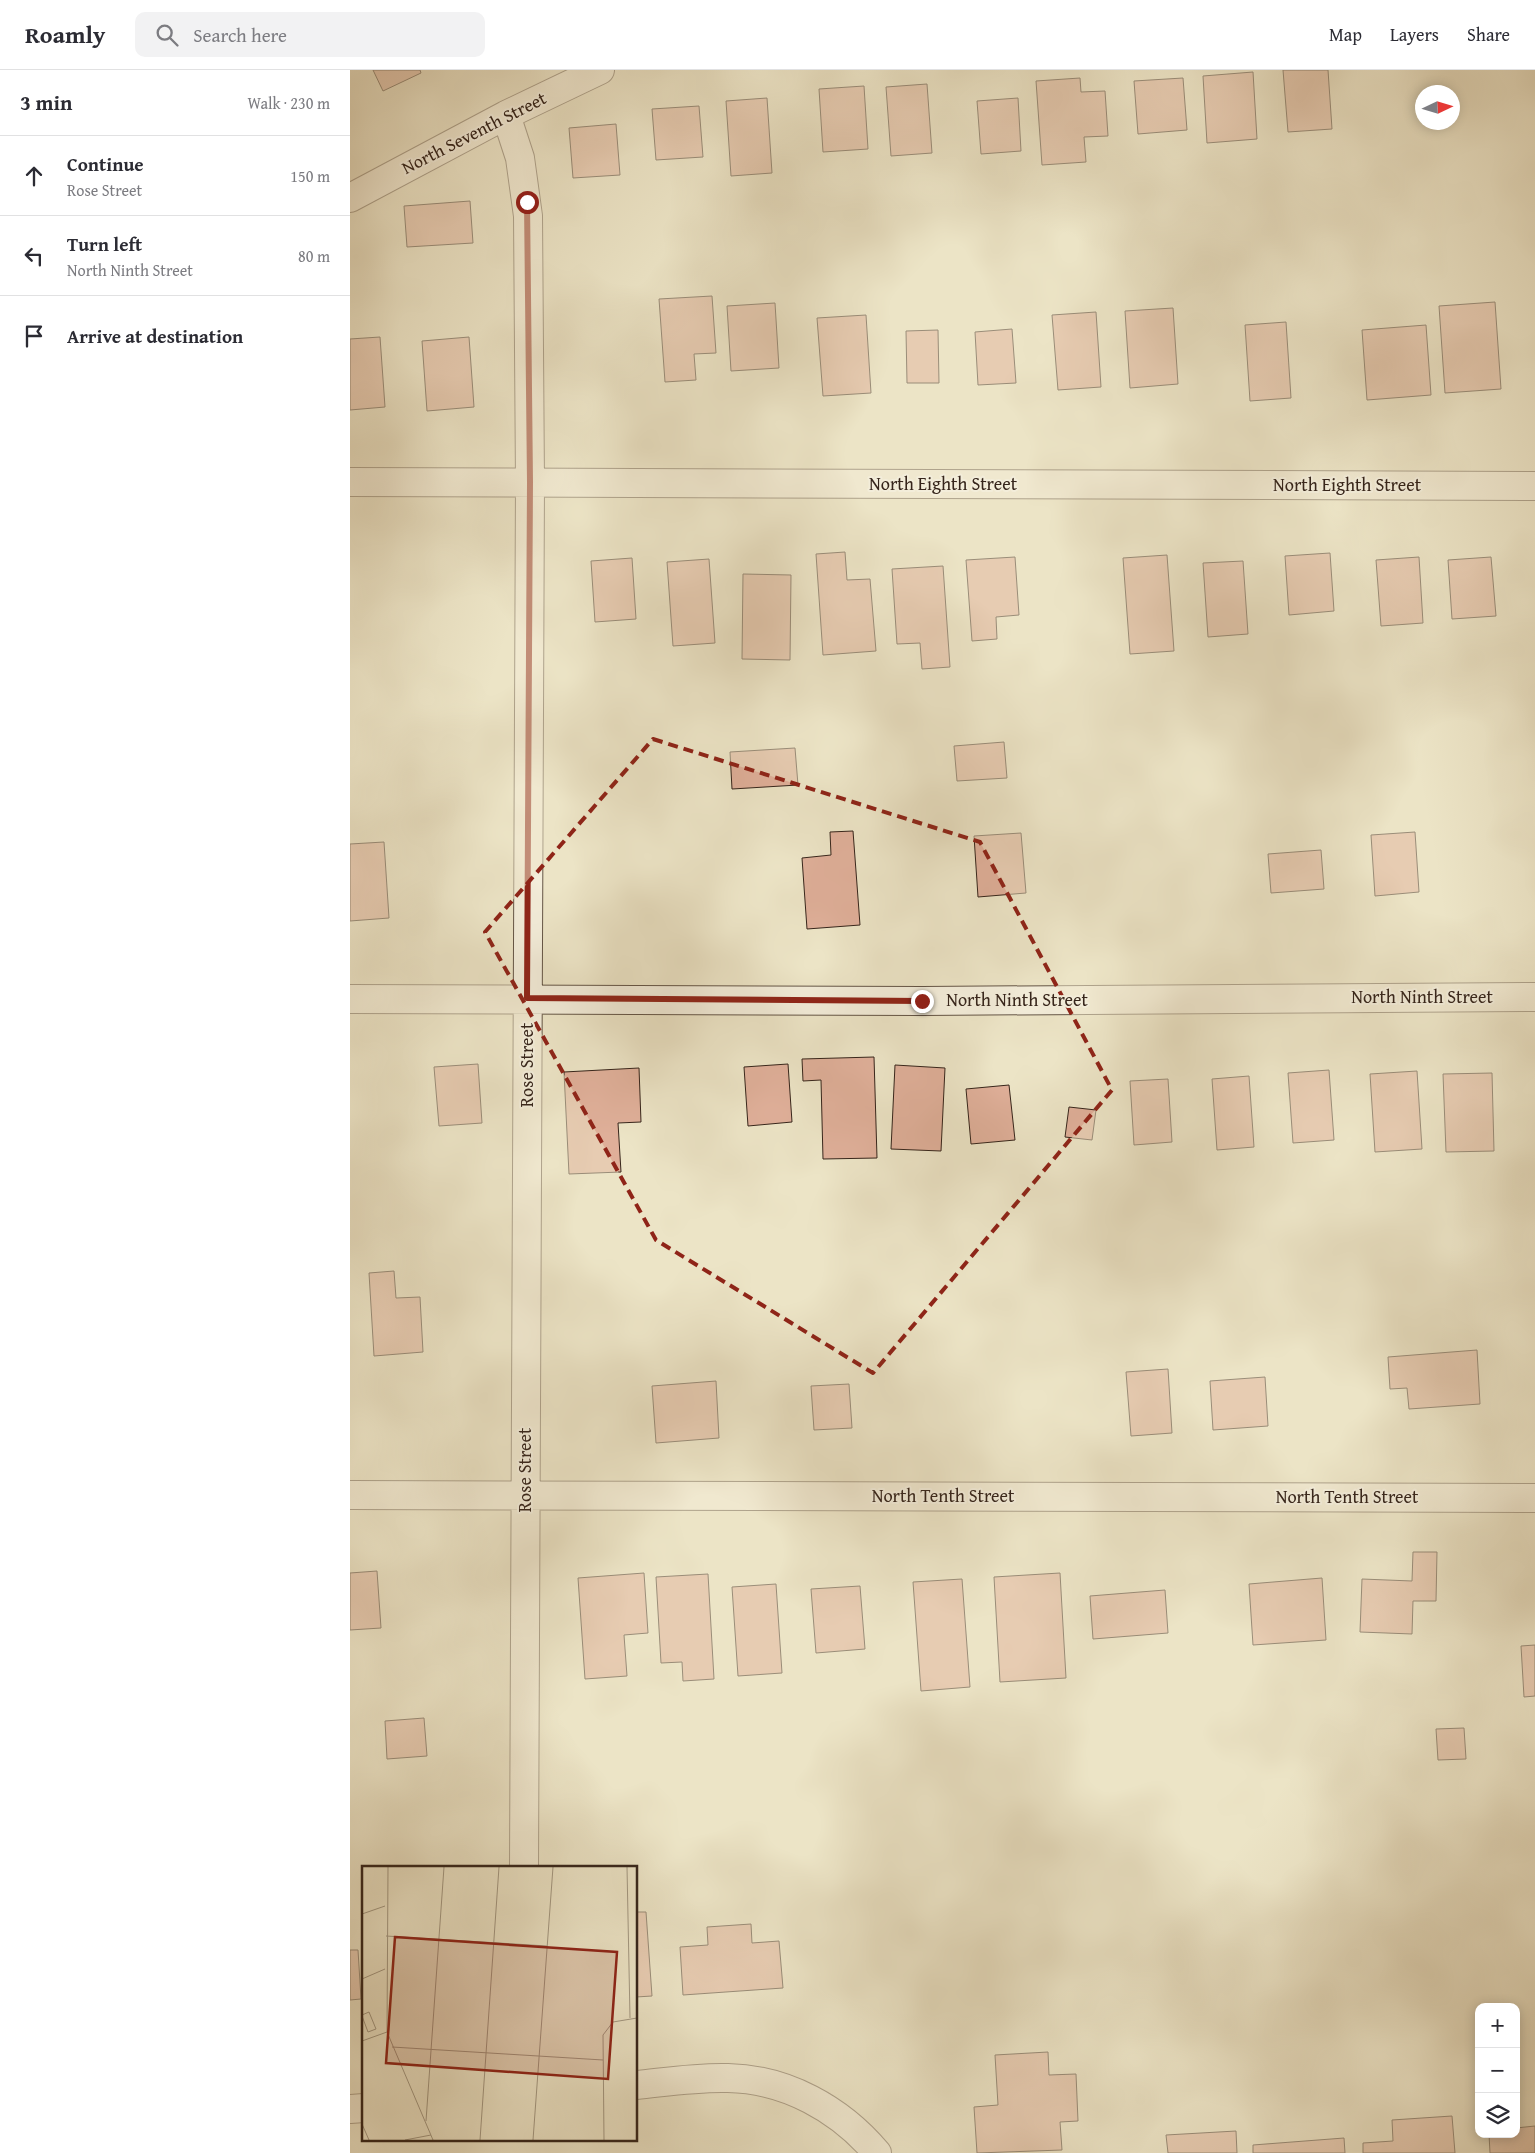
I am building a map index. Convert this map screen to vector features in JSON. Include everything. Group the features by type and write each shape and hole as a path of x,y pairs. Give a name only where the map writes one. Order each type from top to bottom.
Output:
{"street":[{"name":"North Seventh Street","path":"350,198 506,115 600,70"},
{"name":"Rose Street","path":"506,115 520,158 528,216 530,482 524,1495 524,1866"},
{"name":"North Eighth Street","path":"350,482 1535,486"},
{"name":"North Ninth Street","path":"350,999 527,998 932,1001 1535,997"},
{"name":"North Tenth Street","path":"350,1495 1535,1498"},
{"path":"638,2085 729,2078 749,2080 788,2090 827,2108 843,2119 877,2153"}],"highlighted area":[{"path":"653,739 980,842 1112,1090 873,1373 656,1240 485,932"}],"building":[{"path":"373,70 420,70 421,73 383,91"},
{"path":"1283,70 1328,70 1332,129 1288,132"},
{"path":"1253,72 1257,139 1207,143 1203,76"},
{"path":"1080,78 1081,92 1105,91 1108,136 1084,137 1086,162 1042,165 1036,81"},
{"path":"1183,78 1187,130 1138,134 1134,81"},
{"path":"927,84 932,153 891,156 886,87"},
{"path":"864,86 868,149 823,152 819,89"},
{"path":"767,98 772,173 731,176 726,101"},
{"path":"1018,98 1021,151 981,154 977,101"},
{"path":"699,106 703,157 656,160 652,109"},
{"path":"616,124 620,175 573,178 569,128"},
{"path":"470,201 473,243 407,247 404,206"},
{"path":"712,296 716,353 694,354 696,380 665,382 659,299"},
{"path":"1495,302 1501,389 1445,393 1439,306"},
{"path":"775,303 779,368 731,371 727,306"},
{"path":"1173,308 1178,384 1130,388 1125,311"},
{"path":"1096,312 1101,387 1058,390 1052,315"},
{"path":"866,315 871,393 823,396 817,318"},
{"path":"1286,322 1291,398 1250,401 1245,325"},
{"path":"1426,325 1431,395 1367,400 1362,330"},
{"path":"1012,329 1016,383 978,385 975,332"},
{"path":"938,330 939,383 907,383 906,331"},
{"path":"380,337 385,407 350,410 350,339"},
{"path":"469,337 474,407 427,411 422,341"},
{"path":"845,552 847,580 870,579 876,651 823,655 816,554"},
{"path":"1330,553 1334,611 1289,615 1285,556"},
{"path":"1167,555 1174,651 1130,654 1123,558"},
{"path":"1015,557 1019,615 996,617 997,639 972,641 966,560"},
{"path":"1419,557 1423,623 1381,626 1376,560"},
{"path":"1491,557 1496,616 1452,619 1448,560"},
{"path":"632,558 636,619 595,622 591,561"},
{"path":"709,559 715,643 673,646 667,562"},
{"path":"1243,561 1248,634 1208,637 1203,563"},
{"path":"943,566 950,667 922,669 920,643 897,644 892,569"},
{"path":"743,574 791,575 790,660 742,659"},
{"path":"1004,742 1007,778 957,781 954,746"},
{"path":"795,748 798,785 732,789 730,752"},
{"path":"853,831 860,925 807,929 802,858 831,855 830,832"},
{"path":"1415,832 1419,892 1375,896 1371,835"},
{"path":"1021,833 1026,893 978,897 974,836"},
{"path":"384,842 389,918 350,921 350,844"},
{"path":"1321,850 1324,889 1271,893 1268,854"},
{"path":"874,1057 877,1158 823,1159 821,1080 803,1081 802,1059"},
{"path":"478,1064 482,1123 439,1126 434,1067"},
{"path":"788,1064 792,1122 748,1126 744,1067"},
{"path":"895,1065 945,1068 941,1151 891,1149"},
{"path":"639,1068 641,1122 618,1123 621,1172 569,1174 564,1072"},
{"path":"1329,1070 1334,1140 1293,1143 1288,1073"},
{"path":"1417,1071 1422,1149 1375,1152 1370,1074"},
{"path":"1492,1073 1494,1151 1446,1152 1443,1074"},
{"path":"1249,1076 1254,1147 1217,1150 1212,1079"},
{"path":"1168,1079 1172,1142 1134,1145 1130,1081"},
{"path":"1009,1085 1015,1140 971,1144 966,1089"},
{"path":"1069,1107 1096,1110 1092,1140 1065,1137"},
{"path":"394,1271 396,1298 420,1297 423,1352 374,1356 369,1273"},
{"path":"1477,1350 1480,1404 1409,1409 1407,1388 1390,1389 1388,1357"},
{"path":"1168,1369 1172,1433 1131,1436 1126,1372"},
{"path":"1265,1377 1268,1426 1213,1430 1210,1381"},
{"path":"716,1381 719,1438 656,1443 652,1386"},
{"path":"849,1384 852,1428 814,1430 811,1386"},
{"path":"1413,1552 1437,1552 1436,1601 1413,1601 1412,1634 1360,1632 1362,1579 1412,1581"},
{"path":"377,1571 381,1628 350,1630 350,1573"},
{"path":"644,1573 648,1633 624,1635 627,1676 585,1679 578,1578"},
{"path":"1060,1573 1066,1678 1000,1682 994,1577"},
{"path":"708,1574 714,1679 683,1681 682,1662 661,1663 656,1577"},
{"path":"1322,1578 1326,1640 1253,1645 1249,1584"},
{"path":"962,1579 970,1687 921,1691 913,1582"},
{"path":"776,1584 782,1673 738,1676 732,1587"},
{"path":"860,1586 865,1649 816,1653 811,1589"},
{"path":"1165,1590 1168,1633 1093,1639 1090,1596"},
{"path":"1535,1645 1535,1696 1524,1697 1521,1646"},
{"path":"424,1718 427,1756 387,1759 385,1721"},
{"path":"1464,1728 1466,1759 1438,1760 1436,1729"},
{"path":"638,1912 646,1912 652,1996 638,1997"},
{"path":"751,1924 752,1943 779,1941 783,1988 683,1995 680,1947 708,1945 707,1927"},
{"path":"350,1950 358,1950 361,1999 350,2000"},
{"path":"1048,2052 1049,2075 1076,2074 1078,2121 1060,2122 1062,2150 977,2153 974,2107 998,2105 995,2055"},
{"path":"1452,2116 1455,2153 1363,2153 1363,2143 1393,2141 1392,2120"},
{"path":"1535,2126 1535,2153 1490,2153 1489,2138 1520,2138 1520,2128"},
{"path":"1236,2131 1237,2153 1168,2153 1166,2135"},
{"path":"1344,2138 1345,2153 1253,2153 1253,2145"}],"route":[{"path":"527,202 530,482 527,998 922,1001"}]}
